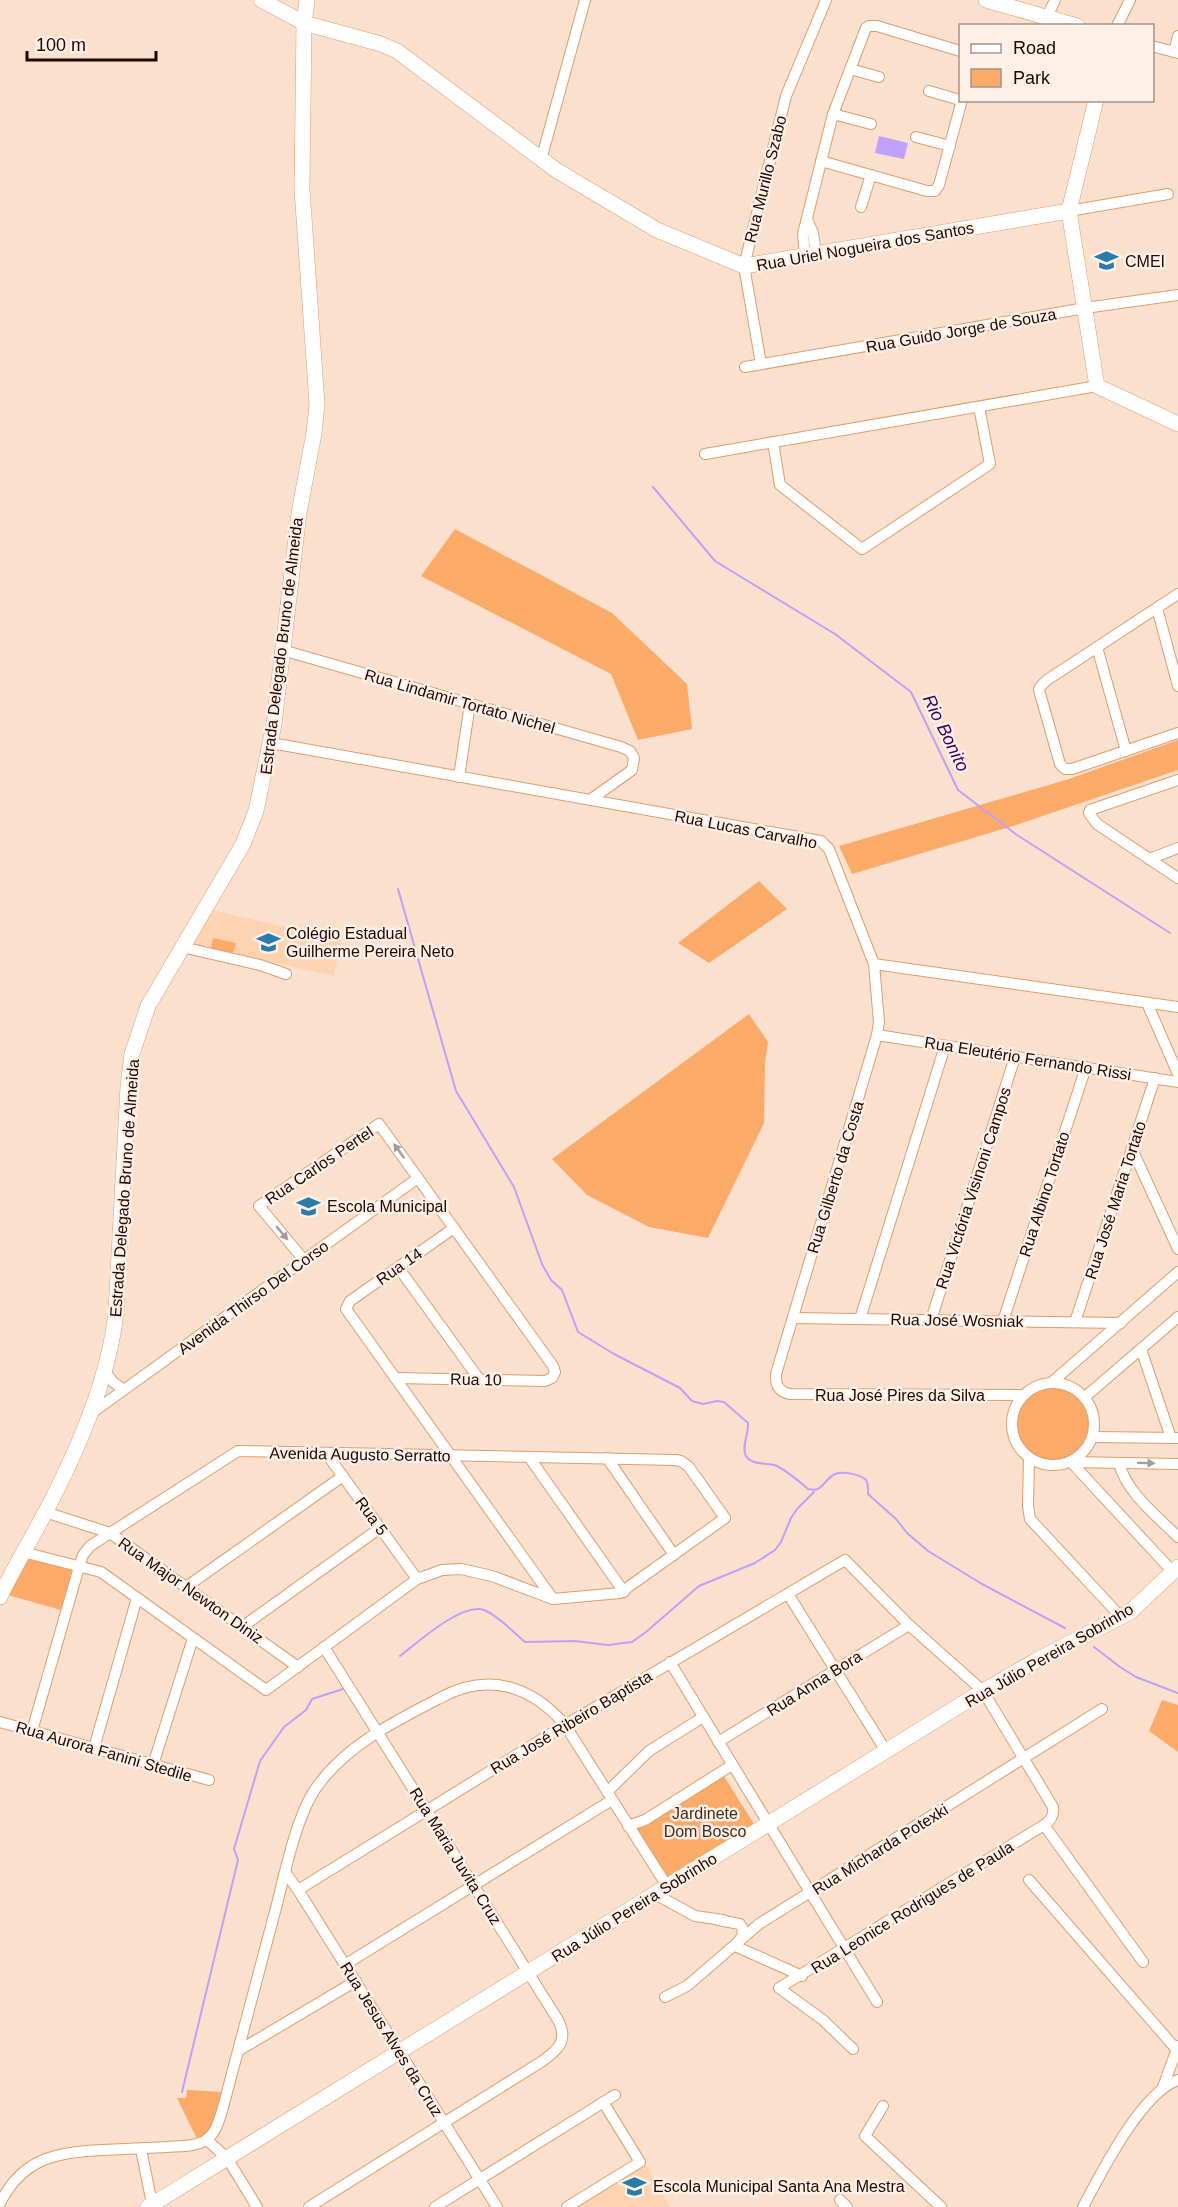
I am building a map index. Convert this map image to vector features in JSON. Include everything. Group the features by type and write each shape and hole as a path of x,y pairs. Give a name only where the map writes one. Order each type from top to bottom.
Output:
{"main road":[{"name":"Rua Uriel Nogueira dos Santos","path":"261,0 304,23 381,44 397,51 541,160 648,225 744,266 1069,211"},
{"name":"Estrada Delegado Bruno de Almeida","path":"0,1597 64,1475 104,1370 113,1336 129,1070 137,1037 148,1006 250,829 261,796 271,743 298,513 314,433 317,404 302,189 304,23 307,0"},
{"path":"986,0 1070,24"},
{"path":"1096,102 1069,211 1097,386 1178,424"},
{"name":"Rua Júlio Pereira Sobrinho","path":"150,2206 983,1691 1037,1660 1121,1617 1135,1607 1175,1569"}],"street":[{"path":"541,160 585,0"},
{"name":"Rua Murillo Szabo","path":"761,364 744,266 786,96 826,0"},
{"path":"1047,17 1055,0"},
{"path":"1118,24 1130,0"},
{"path":"811,255 803,238 807,219 833,114 864,32 873,25 959,51"},
{"path":"1154,47 1176,53 1178,36"},
{"path":"850,69 879,77"},
{"path":"928,91 959,99"},
{"path":"821,161 927,191 935,191 939,185 961,102"},
{"path":"833,114 871,124"},
{"path":"916,137 950,146"},
{"path":"861,207 871,175"},
{"name":"Rua Uriel Nogueira dos Santos","path":"1069,211 1168,194"},
{"name":"Rua Guido Jorge de Souza","path":"745,367 1085,308 1178,295"},
{"path":"705,453 1097,386"},
{"path":"773,442 780,485 862,549 990,464 979,407"},
{"path":"1178,594 1040,687 1060,764 1065,769 1072,769 1178,733"},
{"path":"1156,608 1178,686"},
{"path":"1097,647 1126,751"},
{"name":"Rua Lindamir Tortato Nichel","path":"282,650 630,751 634,758 634,766 629,774 590,800"},
{"path":"459,777 470,704"},
{"name":"Rua Lucas Carvalho","path":"271,743 821,841 829,849 874,964"},
{"path":"1178,780 1090,810 1090,817 1093,821 1178,878"},
{"path":"1149,859 1178,849"},
{"path":"182,947 260,964 286,974"},
{"path":"874,964 1178,1007"},
{"name":"Rua Gilberto da Costa","path":"778,1388 776,1374 877,1035 879,1022 874,964"},
{"path":"1147,1003 1178,1074"},
{"name":"Rua Eleutério Fernando Rissi","path":"877,1035 1178,1082"},
{"path":"860,1319 945,1046"},
{"name":"Rua Victória Visinoni Campos","path":"930,1320 1016,1057"},
{"name":"Rua Albino Tortato","path":"1003,1321 1086,1067"},
{"name":"Rua José Maria Tortato","path":"1075,1322 1155,1078"},
{"name":"Rua Carlos Pertel","path":"304,1260 259,1206 379,1124 418,1178"},
{"path":"1132,1149 1178,1249"},
{"path":"418,1178 454,1228"},
{"name":"Avenida Thirso Del Corso","path":"88,1415 418,1178"},
{"name":"Rua 14","path":"395,1378 347,1311 346,1306 454,1228"},
{"name":"Rua 10","path":"395,1378 549,1380 554,1375 553,1366 454,1228"},
{"path":"398,1267 479,1379"},
{"path":"1051,1383 1178,1272"},
{"path":"1085,1397 1178,1317"},
{"name":"Rua José Wosniak","path":"793,1318 1120,1323"},
{"path":"1093,1437 1175,1438 1141,1349"},
{"path":"104,1370 113,1382 124,1390"},
{"path":"395,1378 553,1599"},
{"path":"1071,1462 1088,1447 1093,1437 1095,1423 1092,1409 1085,1397 1076,1389 1064,1384 1041,1385 1024,1395 1013,1416 1014,1439 1029,1458 1049,1466 1071,1462 1178,1464"},
{"name":"Rua José Pires da Silva","path":"778,1388 791,1394 1024,1395"},
{"name":"Avenida Augusto Serratto","path":"32,1731 79,1567 86,1550 238,1451 681,1461 689,1467 725,1518 674,1555"},
{"name":"Rua 5","path":"326,1453 417,1579"},
{"path":"529,1457 624,1592"},
{"path":"23,1552 101,1572 266,1690 417,1579 442,1570 471,1570 553,1599 624,1592 674,1555 607,1458"},
{"path":"1029,1458 1030,1519 1121,1617"},
{"path":"1071,1462 1175,1569"},
{"path":"1119,1462 1129,1485 1178,1538"},
{"path":"186,1587 343,1476"},
{"name":"Rua Major Newton Diniz","path":"45,1512 110,1533 298,1666"},
{"path":"242,1627 380,1528"},
{"name":"Rua José Ribeiro Baptista","path":"298,1890 565,1725 845,1560 909,1624"},
{"path":"788,1594 886,1751"},
{"path":"94,1748 137,1598"},
{"path":"909,1624 983,1691 1053,1807 1054,1813 1044,1825 1143,1962"},
{"name":"Rua Anna Bora","path":"718,1742 909,1624"},
{"path":"153,1765 193,1638"},
{"name":"Rua Maria Juvita Cruz","path":"309,2207 541,2062 559,2048 564,2038 558,2020 324,1647"},
{"path":"670,1662 877,2002"},
{"path":"11,2207 2,2199 18,2177 27,2169 46,2159 78,2151 189,2145 207,2140 211,2136 219,2120 285,1872 303,1813 315,1789 335,1766 378,1732 455,1690 483,1684 509,1688 530,1694 547,1705 565,1725 628,1826 661,1890 685,1912 704,1919 759,1924"},
{"name":"Rua Micharda Potexki","path":"665,1997 687,1986 759,1924 1102,1709"},
{"path":"346,1964 474,1886 609,1796 648,1751 703,1717"},
{"name":"Rua Aurora Fanini Stedile","path":"0,1722 209,1780"},
{"path":"628,1826 645,1820 732,1765"},
{"name":"Rua Leonice Rodrigues de Paula","path":"853,2049 824,2020 779,1988 845,1950 1044,1825"},
{"name":"Rua Jesus Alves da Cruz","path":"285,1872 346,1964 497,2207"},
{"path":"1029,1880 1177,2048 1163,2087 1119,2141 1083,2207"},
{"path":"718,1920 740,1924 744,1929 735,1946 802,1976"},
{"path":"238,2051 356,1981"},
{"path":"1163,2087 1178,2080"},
{"path":"435,2207 615,2095"},
{"path":"567,2207 640,2162 603,2102"},
{"path":"883,2106 865,2136 941,2207"},
{"path":"207,2140 227,2158 257,2207"},
{"path":"141,2148 150,2206"}],"shaded area":[{"path":"879,136 908,143 904,159 875,153"},
{"name":"Colégio Estadual Guilherme Pereira Neto","path":"212,910 341,940 334,976 194,945"},
{"name":"Escola Municipal Santa Ana Mestra","path":"646,2164 670,2207 577,2207"}],"green space":[{"path":"455,529 612,613 687,684 692,729 638,740 611,674 421,576"},
{"path":"1178,740 1178,770 1013,826 852,874 839,846 1066,780"},
{"path":"759,881 787,909 709,963 678,943"},
{"path":"213,938 236,943 233,953 211,948"},
{"path":"749,1014 768,1042 765,1063 764,1123 708,1238 649,1227 587,1195 552,1159"},
{"path":"1060,1388 1079,1398 1087,1410 1089,1424 1087,1438 1079,1450 1067,1458 1046,1460 1027,1450 1019,1438 1017,1417 1027,1398 1039,1390"},
{"path":"26,1559 72,1570 61,1610 8,1595"},
{"path":"1162,1700 1178,1705 1178,1752 1149,1731"},
{"name":"Jardinete Dom Bosco","path":"723,1775 756,1827 668,1881 635,1829"},
{"path":"187,2090 222,2092 212,2125 197,2139 177,2098 186,2098"}],"waterway":[{"name":"Rio Bonito","path":"653,487 715,561 835,634 911,692 958,790 1017,835 1170,933"},
{"path":"398,889 456,1091 514,1187 542,1264 551,1280 562,1290 578,1332 614,1354 680,1388 692,1401 703,1404 724,1402 748,1423 745,1452 752,1461 777,1466 808,1489 813,1490 820,1488 838,1473 860,1476 868,1484 868,1494 928,1551 982,1584 1065,1628"},
{"path":"400,1656 440,1625 464,1612 475,1609 484,1610 495,1616 525,1642 575,1641 608,1645 632,1642 699,1586 755,1563 775,1550 797,1509 814,1492"},
{"path":"1094,1647 1136,1677 1178,1693"},
{"path":"182,2092 238,1860 234,1849 260,1761 284,1727 306,1710 312,1699 343,1689"}],"place":[{"name":"CMEI","path":"1107,261"},
{"name":"Colégio Estadual Guilherme Pereira Neto","path":"268,942"},
{"name":"Escola Municipal","path":"309,1206"},
{"name":"Escola Municipal Santa Ana Mestra","path":"635,2186"}]}
